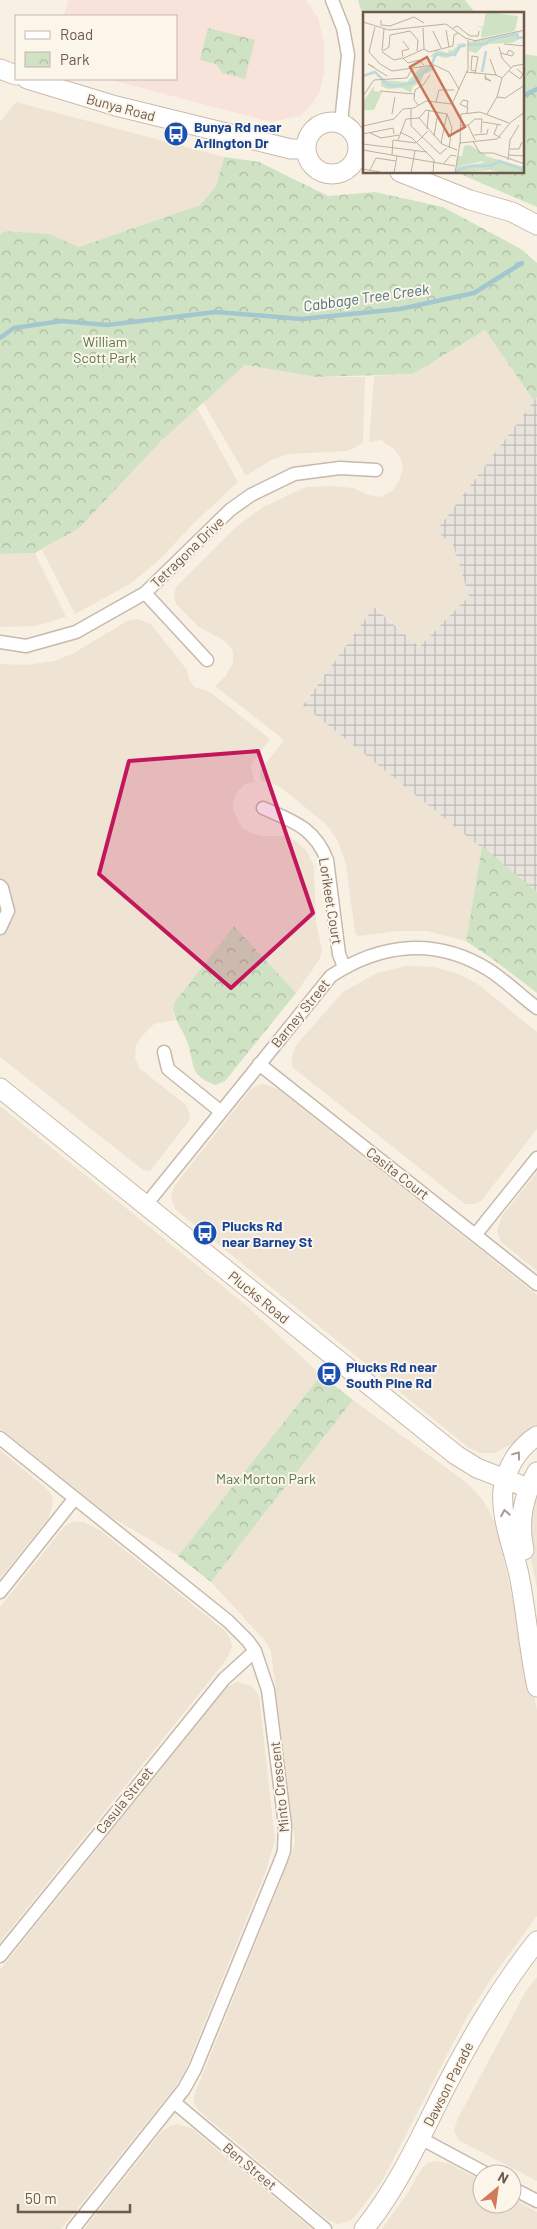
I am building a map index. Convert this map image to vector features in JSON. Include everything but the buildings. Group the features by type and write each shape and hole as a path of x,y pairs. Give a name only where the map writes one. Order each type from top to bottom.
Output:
{"street":[{"path":"332,0 343,28 348,55 341,123"},
{"name":"Bunya Road","path":"30,80 135,111 291,149 305,149"},
{"path":"332,122 341,123 353,133 357,140 361,158 348,170 332,175 316,170 310,164 305,149 306,140 316,126 332,122"},
{"path":"405,174 470,200 512,212 537,225"},
{"path":"470,200 537,238"},
{"name":"Tetragona Drive","path":"0,642 26,646 76,632 145,593 230,510 250,495 294,474 340,468 376,470"},
{"path":"145,593 206,660"},
{"name":"Lorikeet Court","path":"262,808 296,823 311,833 321,845 327,860 339,954 344,967"},
{"path":"0,886 8,910 0,928"},
{"name":"Barney Street","path":"145,1206 331,976 344,967 366,956 389,949 415,948 443,951 465,958 490,971 537,1008"},
{"path":"164,1052 168,1069 220,1111"},
{"name":"Casita Court","path":"259,1064 537,1284"},
{"name":"Plucks Road","path":"0,1088 456,1455 477,1468 505,1480 533,1480"},
{"path":"476,1234 537,1158"},
{"path":"537,1436 518,1452 505,1480 503,1495 504,1511 520,1578 537,1687"},
{"name":"Minto Crescent","path":"0,1438 228,1621 248,1641 255,1651 268,1690 285,1825 284,1851 195,2069 174,2102 73,2229"},
{"path":"533,1480 521,1528 537,1612"},
{"path":"0,1592 75,1498"},
{"name":"Casula Street","path":"0,1956 224,1679 255,1651"},
{"name":"Dawson Parade","path":"364,2229 394,2189 485,2016 504,1984 537,1941"},
{"name":"Ben Street","path":"174,2102 325,2229"},
{"path":"420,2138 472,2166"},
{"path":"522,2193 537,2201"}],"highlighted area":[{"path":"258,751 313,913 231,988 99,874 129,761"}],"shaded area":[{"path":"68,0 306,0 318,18 324,43 324,73 319,93 310,107 300,116 271,122 111,80 178,80 178,15 64,15"},
{"path":"16,102 224,157 216,186 200,205 79,247 48,234 6,231 0,234 0,122"},
{"path":"485,330 534,401 436,531 453,545 469,596 419,647 375,607 303,704 482,846 466,941 427,931 399,931 358,936 355,933 346,864 338,841 327,825 279,786 261,781 260,771 284,740 215,686 225,677 233,663 233,651 225,641 199,627 176,604 174,596 176,587 236,527 263,507 306,487 334,486 353,488 368,495 380,497 392,491 400,479 403,466 400,457 394,449 381,440 369,442 374,376 413,374"},
{"path":"245,365 316,377 365,377 363,443 347,451 289,454 271,460 246,476 203,402"},
{"path":"537,397 537,892 303,705 374,607 419,647 469,596 453,545 436,531"},
{"path":"197,408 238,482 194,523 158,561 130,584 75,614 42,550 79,527 162,440"},
{"path":"35,553 66,617 35,626 0,627 0,554"},
{"path":"138,619 151,624 187,670 194,687 210,692 270,739 251,765 254,782 245,784 235,795 234,812 242,828 251,833 262,836 289,836 306,850 314,867 316,922 322,950 320,959 296,993 234,926 173,1013 175,1020 154,1024 143,1035 136,1045 135,1057 139,1068 186,1105 190,1115 189,1121 150,1171 143,1170 0,1057 0,664 27,665 54,661 72,654 129,620"},
{"path":"406,966 433,967 459,974 479,985 537,1032 537,1129 481,1201 475,1204 465,1204 292,1067 292,1056 297,1044 343,992 377,973"},
{"path":"265,1084 279,1090 537,1295 537,1430 495,1453 480,1453 469,1448 175,1209 171,1197 175,1185 250,1090 258,1085"},
{"path":"0,1106 247,1306 321,1375 178,1556 111,1517 0,1428"},
{"path":"537,1172 537,1271 501,1242 497,1231 502,1216"},
{"path":"353,1400 467,1483 483,1500 496,1524 537,1710 537,1916 493,1976 465,2020 382,2181 352,2220 338,2224 328,2220 198,2110 194,2102 194,2096 295,1842 271,1651 266,1642 211,1582"},
{"path":"0,1450 47,1489 52,1496 53,1504 48,1519 0,1578"},
{"path":"537,1488 537,1589 526,1535"},
{"path":"71,1522 84,1522 101,1531 224,1630 230,1638 232,1647 227,1659 0,1942 0,1607 64,1527"},
{"path":"237,1682 252,1686 259,1696 275,1840 266,1871 185,2071 175,2087 61,2229 0,2229 0,1970 227,1687"},
{"path":"537,1977 537,2181 522,2173 522,2164 504,2164 458,2140 454,2131 457,2120 526,1991"},
{"path":"176,2124 191,2128 312,2229 84,2229 161,2132"},
{"path":"434,2161 448,2163 472,2176 472,2214 522,2214 522,2204 537,2212 537,2229 382,2229 407,2194 422,2168"}],"green space":[{"path":"358,0 465,0 474,12 363,12 363,16"},
{"path":"208,28 255,40 245,79 222,73 216,64 200,60"},
{"path":"524,54 537,56 537,207 460,174 524,174"},
{"name":"William Scott Park","path":"224,157 259,162 328,196 375,192 443,207 521,249 537,263 537,397 534,401 485,330 413,374 316,377 245,365 162,440 79,528 35,553 0,554 0,234 6,231 49,234 79,247 200,205 216,186"},
{"path":"482,846 537,892 537,993 466,941"},
{"path":"234,926 296,993 225,1081 216,1085 200,1077 196,1072 186,1039 174,1014 174,1003"},
{"name":"Max Morton Park","path":"321,1375 353,1400 211,1582 178,1556"}],"waterway":[{"path":"524,96 537,89"},
{"name":"Cabbage Tree Creek","path":"0,338 14,328 62,321 107,325 216,312 302,319 400,309 474,293 522,263"}],"place":[{"name":"Bunya Rd near Arlington Dr","path":"176,134"},
{"name":"Plucks Rd near Barney St","path":"205,1233"},
{"name":"Plucks Rd near South Pine Rd","path":"329,1374"}]}
